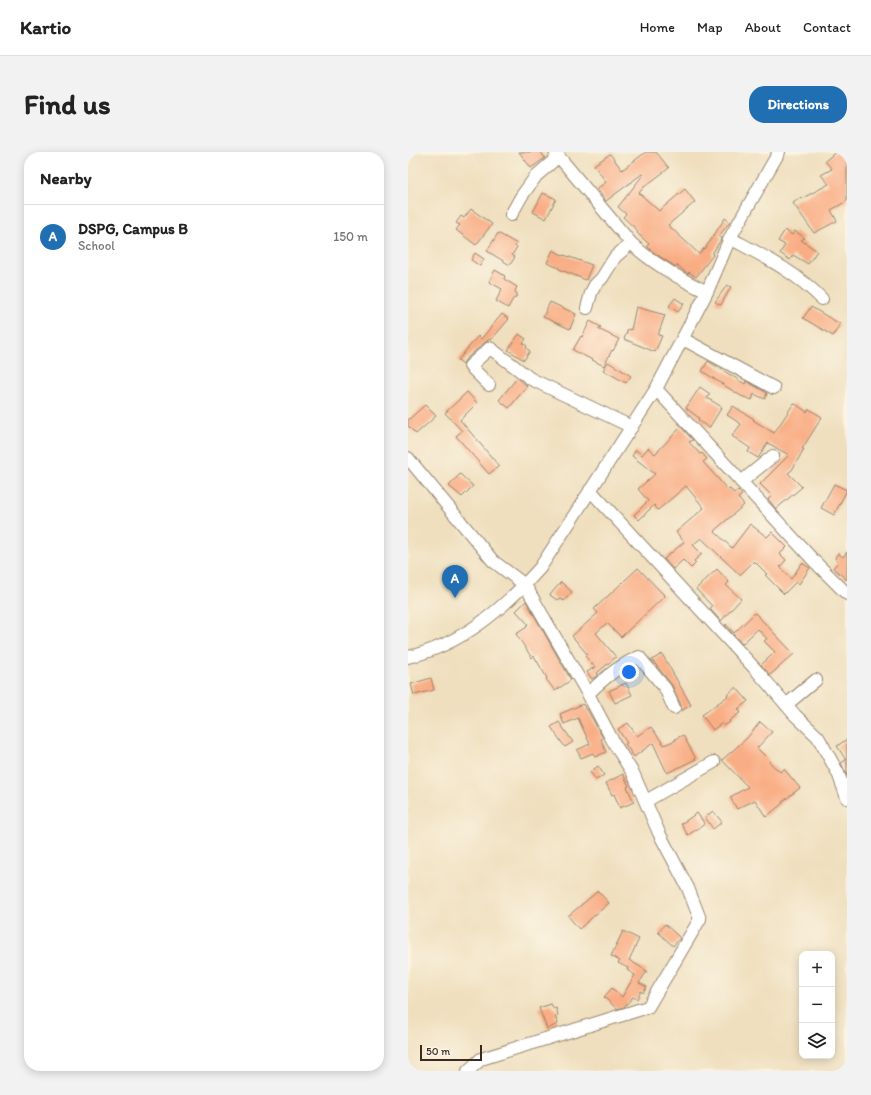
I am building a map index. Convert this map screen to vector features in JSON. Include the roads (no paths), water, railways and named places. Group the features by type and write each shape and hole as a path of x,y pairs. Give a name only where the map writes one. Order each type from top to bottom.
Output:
{"street":[{"path":"408,657 438,647 464,634 493,614 525,585 540,568 656,389 707,292 730,238 778,152"},
{"path":"511,215 521,197 536,176 557,154 631,244 662,267 707,292"},
{"path":"730,238 779,264 808,285 822,299"},
{"path":"587,308 595,285 602,278 615,257 631,244"},
{"path":"683,339 774,388"},
{"path":"489,385 470,366 490,348 531,379 632,427"},
{"path":"656,389 741,482 847,594"},
{"path":"741,482 773,456"},
{"path":"408,458 493,562 525,585 588,694 615,745 633,773 659,833 688,888 700,920 648,1008 481,1059 468,1071"},
{"path":"590,490 758,672 786,705 818,737 838,772 847,798"},
{"path":"588,694 606,676 628,661 639,657 665,688 674,708"},
{"path":"786,705 816,680"},
{"path":"646,801 714,762"}],"place":[{"name":"DSPG, Campus B","path":"455,598"}]}
